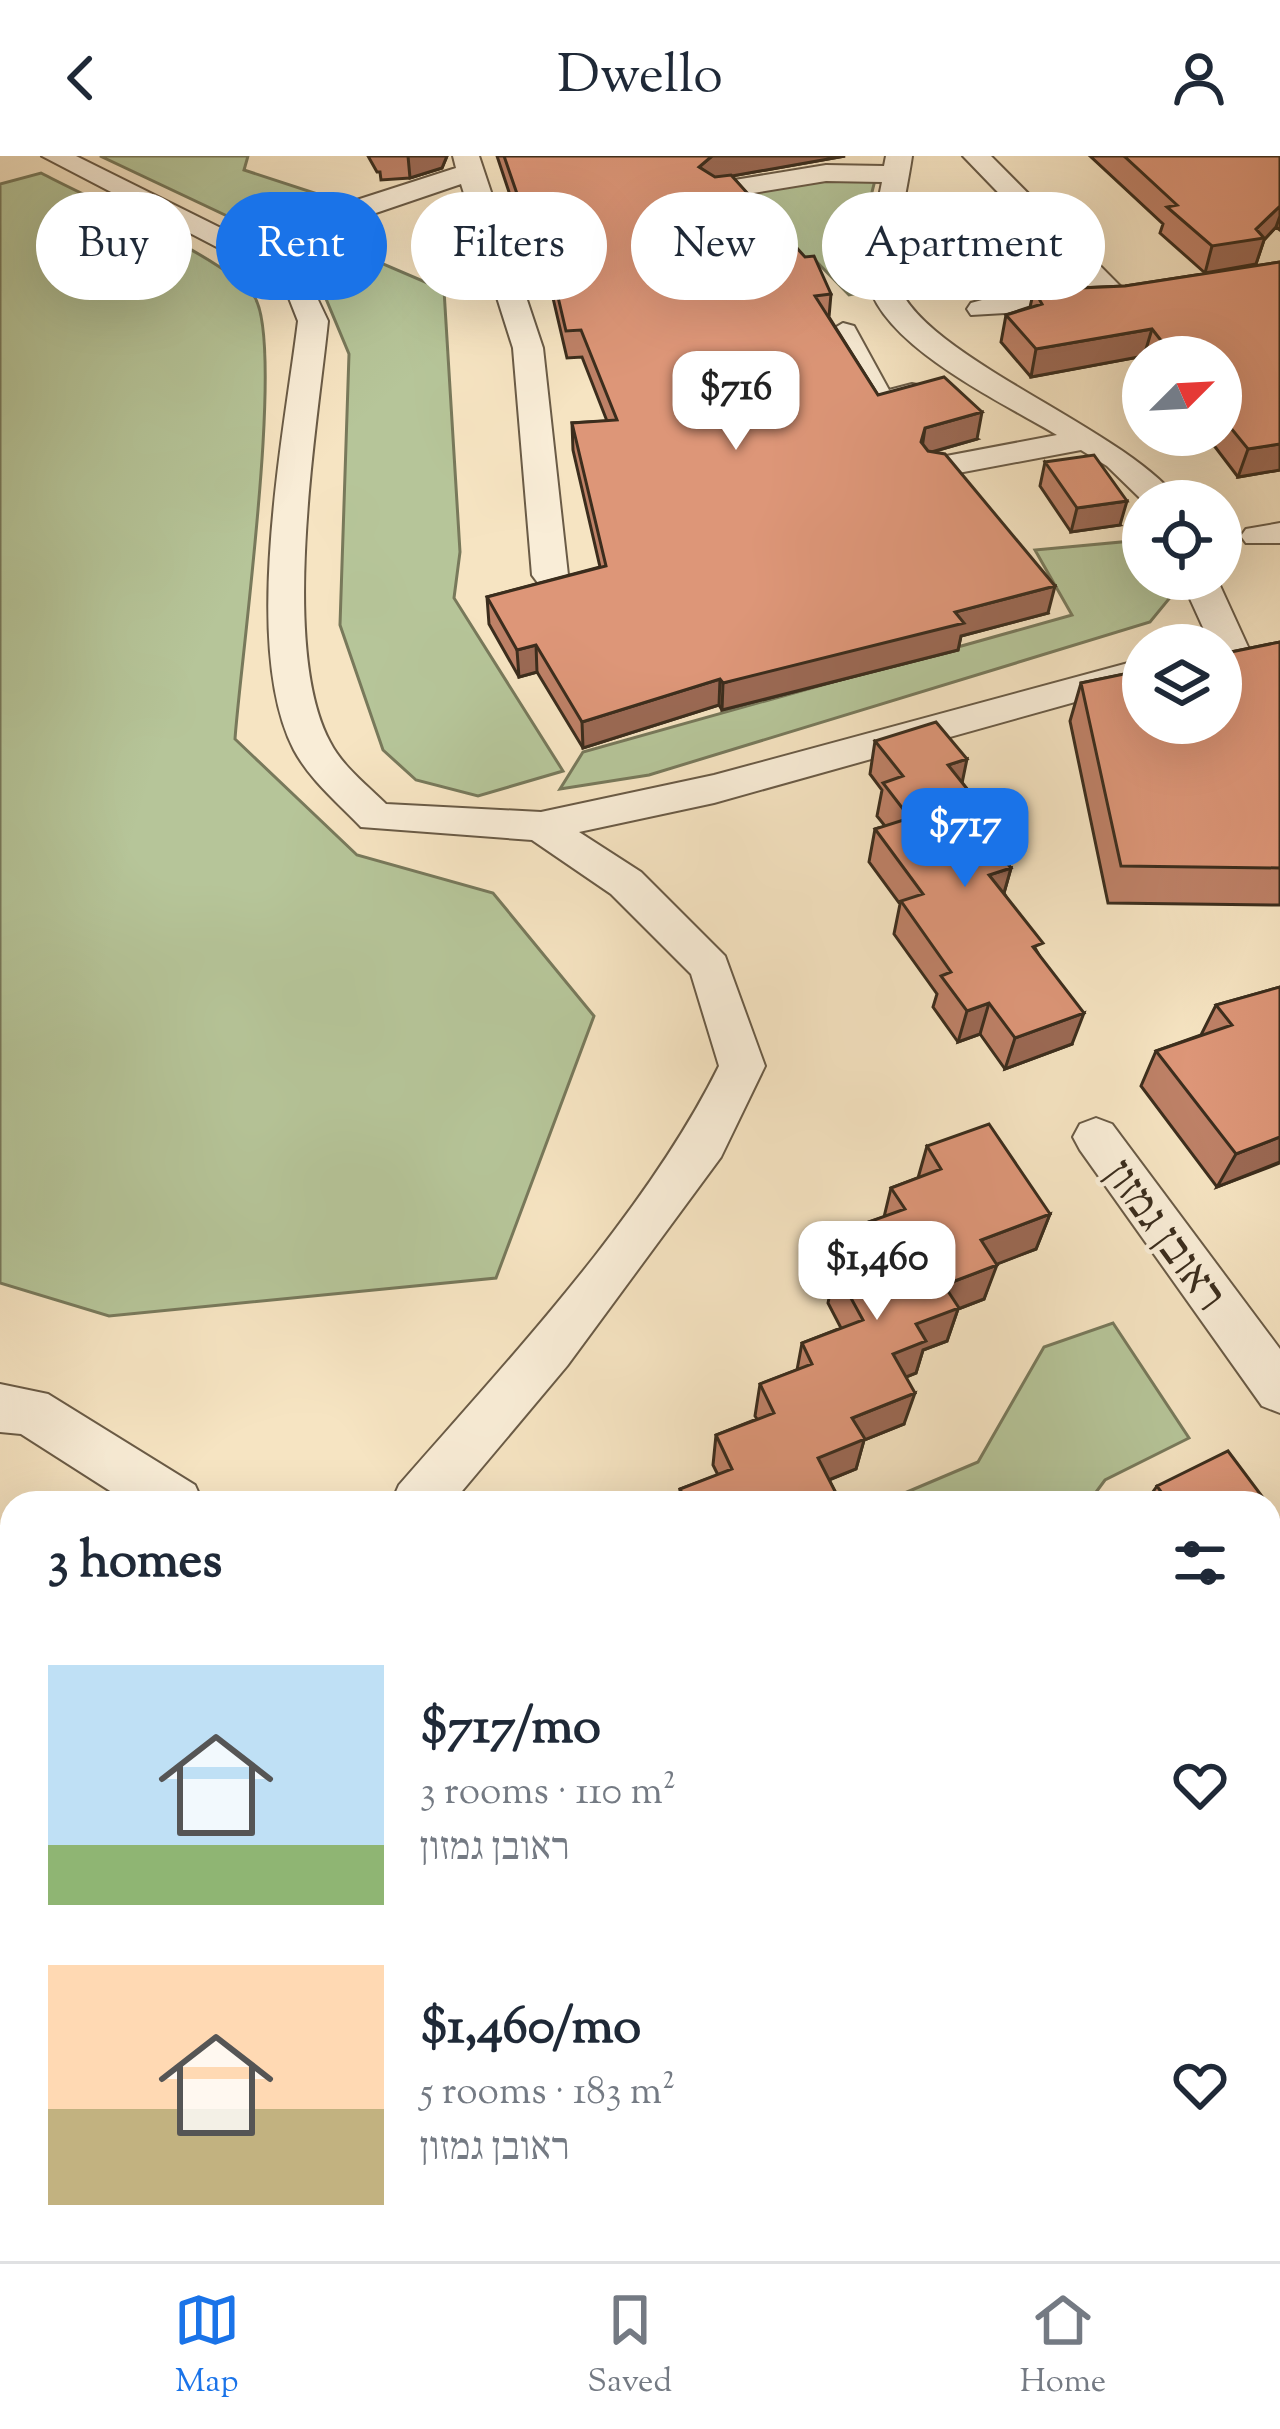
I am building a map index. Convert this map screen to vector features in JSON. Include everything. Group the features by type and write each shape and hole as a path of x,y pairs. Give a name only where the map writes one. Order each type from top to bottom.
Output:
{"street":[{"path":"55,156 269,263 300,289 313,321 286,625 289,685 311,747 375,817 541,826 714,789 1122,677"},
{"path":"976,156 1130,299 982,309"},
{"path":"387,205 469,164 528,347 550,575"},
{"path":"716,190 897,165 881,276 898,312 931,345 1119,459 1140,480"},
{"path":"842,332 880,402 981,375"},
{"path":"938,467 1087,439"},
{"path":"428,1491 549,1350 690,1163 742,1066 710,967 626,884 541,826"},
{"name":"ראובן גמזון","path":"1096,1136 1280,1390"},
{"path":"0,1408 30,1411 157,1491"}],"green space":[{"path":"100,156 248,156 244,170 311,192 216,192 216,211 192,199 192,192 176,192"},
{"path":"41,173 79,192 36,192 36,300 192,300 192,251 216,265 216,300 255,300 263,325 263,437 235,739 357,855 493,893 594,1016 496,1278 109,1316 0,1283 0,184"},
{"path":"825,180 875,180 872,192 822,192 822,267 814,259 798,261 798,192 730,191"},
{"path":"387,266 411,276 411,300 445,300 460,552 454,598 563,771 478,796 416,780 383,750 340,625 349,354 326,300 387,300"},
{"path":"1122,542 1122,600 1168,600 1150,622 1122,624 1122,631 649,775 560,789 583,752 1072,615 1035,550"},
{"path":"1113,1323 1189,1438 1105,1480 1097,1491 909,1491 978,1462 1044,1347"}],"building":[{"path":"504,156 712,156 699,167 715,177 731,175 746,192 631,192 631,300 798,300 798,249 805,257 814,256 822,274 822,295 815,296 878,395 944,377 982,412 925,428 921,442 928,451 945,454 1055,586 955,612 964,623 723,683 720,679 582,722 536,645 517,650 487,597 606,566 572,423 617,420 581,330 566,331 559,300 607,300 607,192 516,192"},
{"path":"1124,156 1280,156 1280,206 1256,229 1264,238 1212,246 1167,207 1177,205"},
{"path":"1280,262 1280,444 1248,449 1242,442 1242,336 1158,336 1152,329 1036,349 1006,315 1042,304 1040,300 1105,300 1105,287"},
{"path":"1094,455 1122,494 1122,502 1077,508 1045,462"},
{"path":"1280,642 1280,868 1121,866 1081,683 1122,674 1122,744 1242,744 1242,650"},
{"path":"936,722 967,759 948,765 976,800 960,805 1011,868 989,875 1043,943 1033,947 1084,1013 1015,1038 989,1003 967,1011 941,976 951,972 901,901 923,894 875,829 910,818 883,783 903,776 875,741"},
{"path":"1280,987 1280,1137 1236,1154 1156,1051 1232,1025 1216,1005"},
{"path":"989,1124 1050,1214 981,1240 997,1265 944,1285 959,1308 916,1324 926,1341 893,1354 915,1393 852,1418 865,1439 818,1458 835,1491 681,1491 732,1469 716,1435 774,1413 760,1384 812,1364 802,1343 863,1320 835,1269 880,1253 863,1224 905,1209 891,1188 941,1169 927,1146"},
{"path":"1228,1451 1258,1491 1161,1491 1157,1486"}]}
